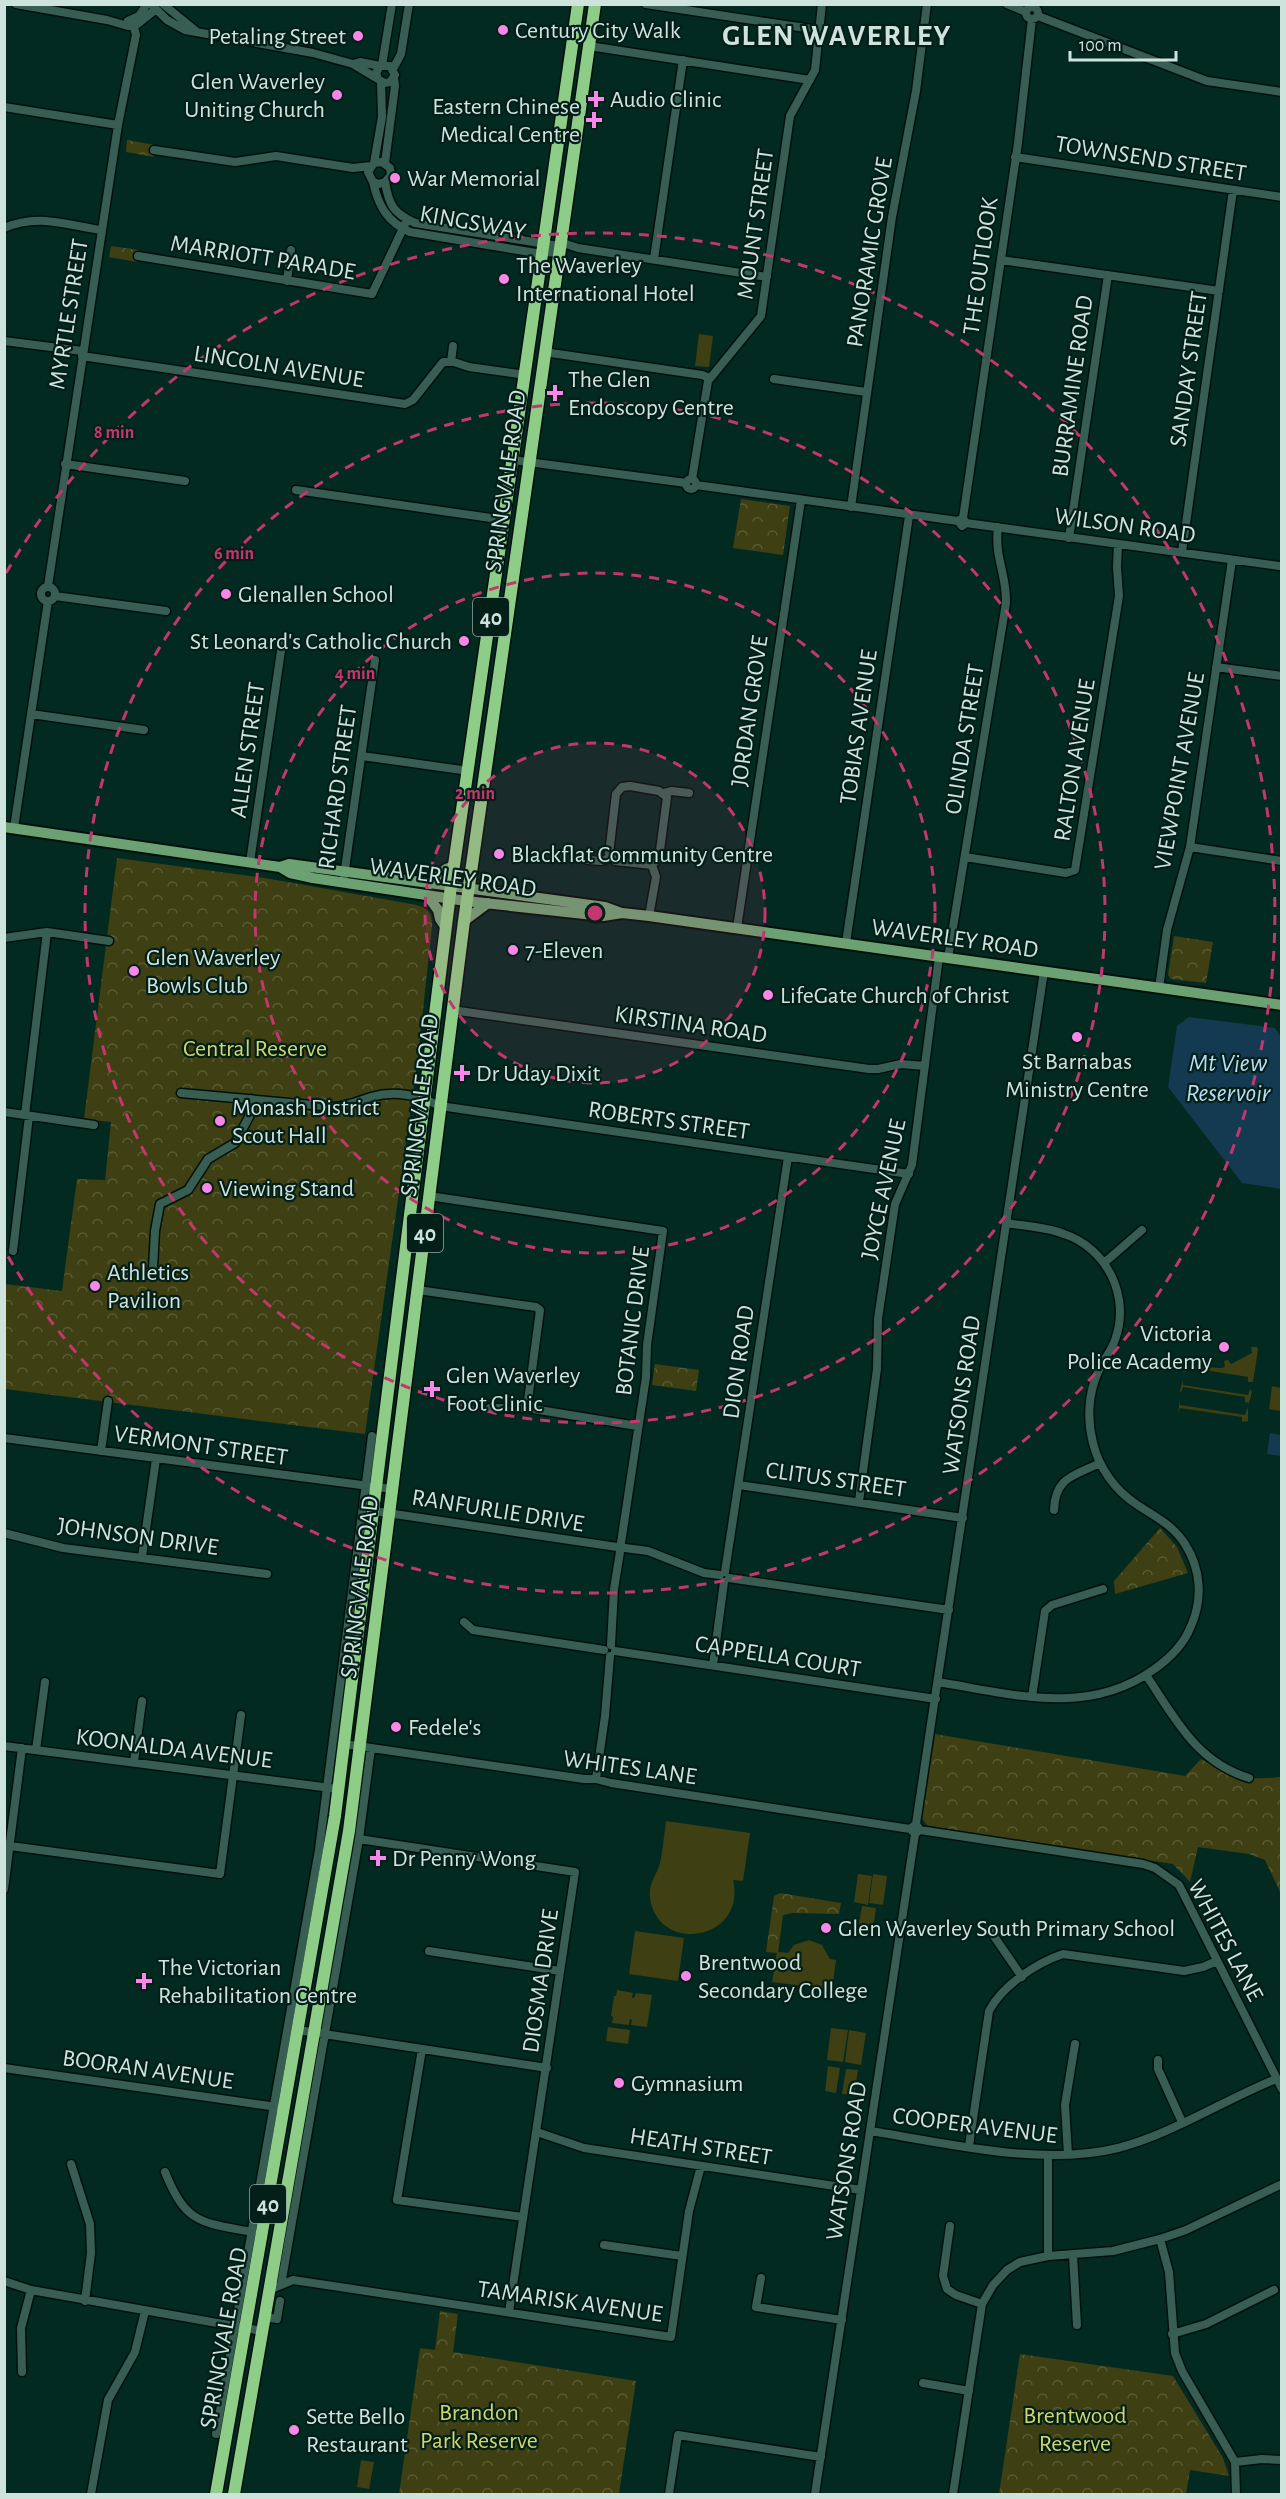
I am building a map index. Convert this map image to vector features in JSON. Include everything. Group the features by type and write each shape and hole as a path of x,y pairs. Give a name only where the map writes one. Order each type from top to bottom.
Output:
{"highway":[{"name":"SPRINGVALE ROAD","path":"216,2494 240,2328 279,2108 298,2030 296,2008 333,1789 344,1744 374,1511 371,1486 425,1099 450,892 578,4"},
{"name":"SPRINGVALE ROAD","path":"234,2494 264,2317 275,2287 319,2034 349,1831 365,1747 389,1513 467,895 595,4"},
{"path":"477,713 492,712"}],"main road":[{"name":"WAVERLEY ROAD","path":"9,828 280,867 290,873 343,884 428,895 450,892"},
{"name":"WAVERLEY ROAD","path":"280,867 289,864 430,884 488,903 603,916 622,914 649,916 1281,1005"},
{"path":"430,884 434,878 454,866"},
{"path":"471,869 488,891"},
{"name":"WAVERLEY ROAD","path":"467,895 488,891 605,907 622,914"},
{"path":"428,895 446,928"},
{"path":"464,921 488,903"}],"street":[{"path":"16,4 130,23 157,6 185,30 313,53 353,64 379,80 390,82 401,54 409,4"},
{"path":"381,66 392,4"},
{"path":"646,4 819,30"},
{"name":"MOUNT STREET","path":"710,378 759,320 790,116 814,70 822,4"},
{"name":"PANORAMIC GROVE","path":"850,507 892,216 916,91 927,4"},
{"path":"1007,4 1033,11 1207,81 1281,92"},
{"name":"THE OUTLOOK","path":"962,520 1001,260 1033,11"},
{"name":"MYRTLE STREET","path":"52,598 55,590 48,586 101,230 131,49 130,23"},
{"path":"589,46 810,80"},
{"path":"654,259 683,60"},
{"path":"353,64 360,62 381,66 394,73"},
{"name":"KINGSWAY","path":"381,66 376,74 383,110 372,171 382,209 402,229 430,237 544,248 559,246 578,248 767,277"},
{"path":"154,150 235,162 276,156 372,171 385,163 395,86 394,73"},
{"path":"4,107 118,125"},
{"name":"TOWNSEND STREET","path":"1015,157 1281,197"},
{"name":"KINGSWAY","path":"385,163 391,171 390,178 385,182 387,200 396,212 407,220 422,225 544,248"},
{"path":"372,171 379,184 385,182"},
{"name":"SANDAY STREET","path":"1182,552 1233,190"},
{"path":"4,228 35,219 101,230"},
{"name":"MARRIOTT PARADE","path":"138,256 372,294 407,220"},
{"path":"287,281 291,250"},
{"path":"1001,260 1219,291"},
{"name":"BURRAMINE ROAD","path":"1069,538 1108,275"},
{"name":"LINCOLN AVENUE","path":"4,341 405,404 410,403 441,363 452,362"},
{"path":"453,346 452,362 469,367 526,375"},
{"path":"544,352 710,378 705,390 692,482"},
{"path":"774,379 866,392"},
{"name":"WILSON ROAD","path":"513,460 692,482 909,516 962,520 1069,538 1280,567"},
{"path":"65,464 185,481"},
{"path":"297,490 505,520"},
{"name":"JORDAN GROVE","path":"737,928 801,500"},
{"name":"TOBIAS AVENUE","path":"846,943 909,516"},
{"name":"OLINDA STREET","path":"944,957 965,857 1006,603 1006,588 999,568 996,545 998,527"},
{"name":"RALTON AVENUE","path":"965,857 1066,873 1075,870 1119,596 1118,544"},
{"name":"VIEWPOINT AVENUE","path":"1159,988 1167,930 1190,847 1232,560"},
{"path":"9,828 52,598 166,611"},
{"name":"ALLEN STREET","path":"250,862 282,644"},
{"name":"RICHARD STREET","path":"343,884 375,660"},
{"path":"1216,667 1281,676"},
{"path":"31,714 144,730"},
{"path":"362,756 469,771"},
{"path":"652,865 615,861 610,858 608,850 618,790 630,786 664,793 672,791 689,793"},
{"path":"652,865 659,858 667,802 664,793"},
{"path":"1190,847 1281,861"},
{"path":"588,860 601,861 610,858"},
{"path":"649,916 657,877 652,865"},
{"path":"4,938 47,932 109,941"},
{"path":"13,1251 47,932"},
{"name":"JOYCE AVENUE","path":"859,1501 877,1369 878,1319 895,1204 912,1165 925,1066 944,957"},
{"name":"WATSONS ROAD","path":"815,2494 1044,971"},
{"name":"KIRSTINA ROAD","path":"452,1010 869,1069 878,1070 902,1064 925,1066"},
{"name":"ROBERTS STREET","path":"182,1093 334,1107 389,1094 412,1094 440,1106 909,1174"},
{"path":"153,1268 155,1231 160,1204 188,1190 208,1160 235,1143 249,1117 251,1099"},
{"path":"4,1112 93,1125"},
{"name":"DION ROAD","path":"713,1665 788,1157"},
{"name":"BOTANIC DRIVE","path":"429,1196 663,1231 647,1345 646,1377 614,1589 605,1716 597,1779"},
{"path":"938,1682 1059,1700 1084,1698 1117,1690 1146,1675 1168,1658 1191,1628 1198,1606 1198,1575 1190,1552 1176,1531 1122,1493 1100,1463 1091,1435 1089,1405 1097,1374 1116,1339 1120,1319 1116,1284 1104,1263 1084,1243 1064,1233 1006,1224"},
{"path":"1104,1263 1142,1230"},
{"path":"417,1290 536,1307 540,1310 527,1408"},
{"path":"101,1451 108,1401"},
{"path":"490,1408 527,1408 637,1426"},
{"name":"SPRINGVALE ROAD","path":"333,1789 371,1486 372,1436"},
{"name":"VERMONT STREET","path":"4,1438 393,1489"},
{"path":"142,1557 156,1459"},
{"path":"1054,1510 1056,1494 1062,1482 1100,1463"},
{"name":"CLITUS STREET","path":"739,1485 963,1518"},
{"name":"RANFURLIE DRIVE","path":"374,1511 648,1551 704,1573 949,1610"},
{"name":"JOHNSON DRIVE","path":"4,1533 63,1548 267,1574"},
{"path":"1032,1697 1045,1611 1052,1605 1103,1589"},
{"name":"CAPPELLA COURT","path":"464,1622 473,1630 936,1700"},
{"path":"1146,1675 1199,1750 1228,1770 1249,1778"},
{"path":"36,1750 45,1682"},
{"path":"134,1762 142,1701"},
{"path":"10,1846 220,1874 241,1715"},
{"name":"WHITES LANE","path":"344,1744 597,1779 1143,1864 1155,1868 1179,1885 1281,2089"},
{"name":"KOONALDA AVENUE","path":"4,1746 333,1789"},
{"name":"SPRINGVALE ROAD","path":"275,2287 283,2269 319,2034 359,1839 365,1747"},
{"path":"4,1889 22,1748"},
{"name":"DIOSMA DRIVE","path":"359,1839 575,1872 509,2312"},
{"path":"989,1929 1022,1977"},
{"path":"429,1951 560,1971"},
{"path":"969,2146 988,2011 995,1999 1022,1977 1052,1958 1063,1954 1184,1971 1203,1967 1217,1960"},
{"name":"SPRINGVALE ROAD","path":"216,2434 240,2328 252,2232 279,2108 296,2008"},
{"path":"298,2030 547,2068"},
{"path":"1068,2155 1065,2105 1074,2044"},
{"path":"422,2049 397,2200 523,2217"},
{"path":"1158,2060 1158,2070 1182,2122"},
{"name":"BOORAN AVENUE","path":"4,2068 279,2108"},
{"name":"COOPER AVENUE","path":"870,2131 1048,2156 1068,2155 1118,2148 1162,2133 1276,2079"},
{"name":"HEATH STREET","path":"537,2132 584,2148 861,2190"},
{"path":"1048,2156 1048,2256"},
{"path":"71,2164 90,2224 91,2253 85,2301"},
{"name":"TAMARISK AVENUE","path":"275,2287 293,2280 671,2337 689,2211 701,2166"},
{"path":"165,2172 174,2194 185,2210 193,2216 216,2226 252,2232"},
{"path":"953,2494 982,2304 993,2285 1007,2270 1020,2262 1048,2256 1122,2249 1160,2240 1186,2230 1281,2184"},
{"path":"950,2226 943,2276 946,2289 982,2304"},
{"path":"1160,2240 1169,2272 1174,2354 1235,2462 1236,2494"},
{"path":"604,2245 682,2256"},
{"path":"1073,2255 1077,2325"},
{"path":"283,2269 293,2280"},
{"path":"760,2278 756,2307 842,2319"},
{"path":"4,2281 31,2290 85,2301 262,2331"},
{"path":"22,2372 21,2328 31,2290"},
{"path":"1172,2334 1206,2324 1274,2290"},
{"name":"SPRINGVALE ROAD","path":"264,2317 277,2319 280,2301"},
{"path":"91,2494 108,2400 135,2352 145,2311"},
{"path":"924,2383 969,2391"},
{"path":"669,2494 678,2435 821,2457"},
{"path":"1235,2462 1262,2459 1281,2460"}],"green space":[{"path":"127,140 155,145 154,157 126,152"},
{"path":"111,246 139,250 137,262 109,257"},
{"path":"699,334 713,336 709,367 695,366"},
{"path":"741,499 790,506 783,555 733,548"},
{"name":"Central Reserve","path":"117,858 265,878 417,905 427,910 430,915 432,926 418,1057 365,1434 5,1389 5,1284 62,1291 77,1179 105,1180 111,1122 84,1119"},
{"path":"1174,936 1213,942 1206,983 1171,979 1168,975"},
{"path":"1251,1347 1257,1347 1258,1350 1253,1382 1248,1382 1248,1377 1186,1367 1185,1373 1183,1372 1185,1359 1186,1366 1221,1368 1225,1367 1224,1361 1228,1360 1231,1364 1252,1353"},
{"path":"655,1364 699,1370 696,1391 652,1385"},
{"path":"1183,1380 1183,1385 1248,1395 1250,1389 1252,1392 1249,1403 1245,1402 1245,1397 1183,1387 1181,1393"},
{"path":"1272,1386 1281,1388 1281,1411 1269,1409"},
{"path":"1180,1399 1180,1405 1245,1415 1248,1407 1248,1421 1242,1422 1242,1417 1180,1408 1178,1413"},
{"path":"1160,1528 1177,1547 1188,1573 1115,1594 1114,1581"},
{"path":"935,1734 1185,1776 1201,1759 1223,1770 1248,1778 1281,1777 1281,1894 1265,1860 1249,1854 1198,1847 1190,1882 1173,1864 928,1827 921,1817"},
{"path":"666,1821 750,1833 743,1881 733,1880 734,1901 727,1917 715,1928 700,1933 683,1933 668,1928 656,1916 650,1898 651,1883 660,1863"},
{"path":"858,1874 872,1876 868,1905 854,1902"},
{"path":"873,1874 887,1876 883,1905 869,1903"},
{"path":"780,1893 841,1903 839,1914 793,1913 783,1915 778,1953 766,1952 774,1896"},
{"path":"862,1906 876,1908 872,1937 857,1934"},
{"path":"635,1931 684,1938 678,1981 629,1974"},
{"path":"809,1940 822,1945 830,1959 836,1960 832,1990 772,1982 777,1952 788,1953 794,1945"},
{"path":"617,1990 633,1993 632,1998 636,1993 652,1995 647,2027 631,2025 632,2020 630,2019 629,2025 612,2023 614,1996"},
{"path":"608,2027 630,2030 628,2044 606,2041"},
{"path":"831,2028 848,2030 843,2062 827,2060"},
{"path":"849,2030 866,2033 861,2065 845,2062"},
{"path":"828,2066 840,2068 836,2093 825,2091"},
{"path":"846,2069 858,2070 854,2095 842,2094"},
{"name":"Brandon Park Reserve","path":"440,2311 458,2314 453,2352 636,2381 619,2494 399,2494 420,2348 435,2350"},
{"name":"Brentwood Reserve","path":"1020,2354 1173,2376 1223,2458 1229,2476 1190,2470 1186,2494 999,2494"},
{"path":"361,2460 374,2462 369,2489 357,2487"}],"water":[{"name":"Mt View Reservoir","path":"1189,1017 1275,1028 1281,1037 1281,1189 1242,1183 1168,1087 1177,1026"},
{"path":"1270,1433 1281,1435 1281,1456 1267,1454"}],"place":[{"name":"Century City Walk","path":"503,30"},
{"name":"Petaling Street","path":"358,36"},
{"name":"Glen Waverley Uniting Church","path":"337,95"},
{"name":"Audio Clinic","path":"596,99"},
{"name":"Eastern Chinese Medical Centre","path":"594,120"},
{"name":"War Memorial","path":"395,178"},
{"name":"The Waverley International Hotel","path":"504,279"},
{"name":"The Glen Endoscopy Centre","path":"555,393"},
{"name":"Glenallen School","path":"226,594"},
{"name":"St Leonard's Catholic Church","path":"464,641"},
{"name":"Blackflat Community Centre","path":"499,854"},
{"name":"7-Eleven","path":"513,950"},
{"name":"Glen Waverley Bowls Club","path":"134,971"},
{"name":"LifeGate Church of Christ","path":"768,995"},
{"name":"St Barnabas Ministry Centre","path":"1077,1037"},
{"name":"Dr Uday Dixit","path":"462,1073"},
{"name":"Monash District Scout Hall","path":"220,1121"},
{"name":"Viewing Stand","path":"207,1188"},
{"name":"Athletics Pavilion","path":"95,1286"},
{"name":"Victoria Police Academy","path":"1224,1347"},
{"name":"Glen Waverley Foot Clinic","path":"432,1389"},
{"name":"Fedele's","path":"396,1727"},
{"name":"Dr Penny Wong","path":"378,1858"},
{"name":"Glen Waverley South Primary School","path":"826,1928"},
{"name":"Brentwood Secondary College","path":"686,1976"},
{"name":"The Victorian Rehabilitation Centre","path":"144,1981"},
{"name":"Gymnasium","path":"619,2083"},
{"name":"Sette Bello Restaurant","path":"294,2430"}],"district":[{"name":"GLEN WAVERLEY","path":"837,35"}]}
